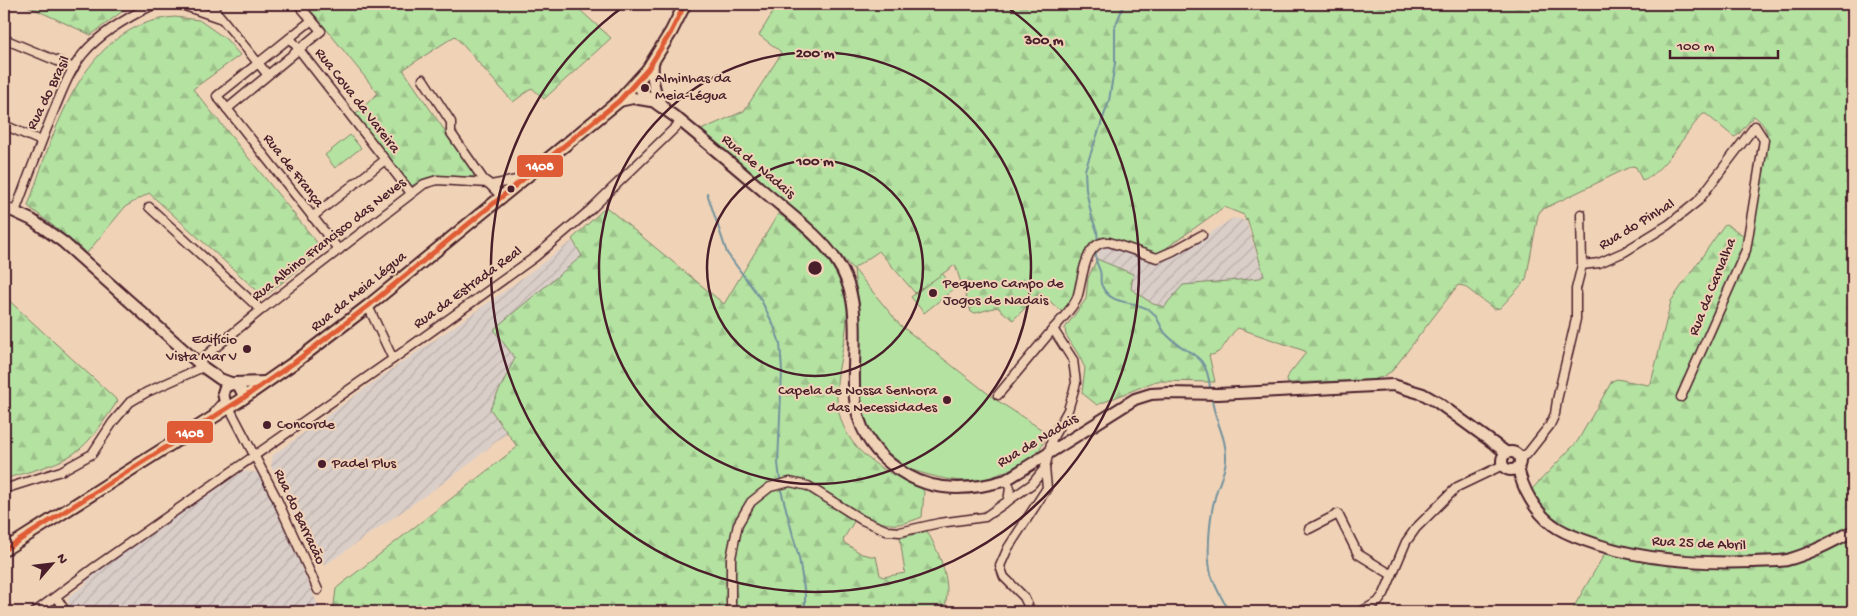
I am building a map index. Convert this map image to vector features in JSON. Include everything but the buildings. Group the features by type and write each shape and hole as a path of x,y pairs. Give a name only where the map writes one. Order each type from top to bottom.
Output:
{"main road":[{"name":"Rua da Meia Légua","path":"4,550 210,419 227,405 242,399 368,306 620,100 653,62 685,4"}],"street":[{"name":"Rua do Brasil","path":"15,212 41,141 74,68 96,42 148,4"},
{"name":"Rua do Brasil","path":"140,11 155,4"},
{"path":"179,4 223,19"},
{"path":"210,4 267,74"},
{"path":"298,4 312,20 321,31 227,109 217,96 312,20"},
{"name":"Rua Cova da Vareira","path":"290,38 412,193"},
{"path":"4,39 74,68"},
{"name":"Rua de Nadais","path":"653,62 654,97"},
{"name":"Rua de Nadais","path":"640,78 642,92 654,97 665,109 818,238 838,262 848,285 855,318 853,393 857,413 865,434 876,450 892,466 913,478 946,488 968,489 1006,480 1136,399 1151,394 1169,393 1218,394 1377,385 1400,387 1422,394 1470,425 1507,453"},
{"path":"423,79 451,122 451,133 483,179 493,184 504,195"},
{"path":"620,100 654,97"},
{"name":"Rua de França","path":"227,109 339,250"},
{"name":"Rua da Estrada Real","path":"35,612 95,567 393,359 535,257 590,210 681,122"},
{"path":"4,125 41,141"},
{"name":"Rua do Pinhal","path":"1582,265 1599,263 1616,256 1668,225 1698,201 1755,126"},
{"name":"Rua da Carvalha","path":"1681,397 1746,250 1764,140 1755,126"},
{"path":"312,217 385,160"},
{"name":"Rua Albino Francisco das Neves","path":"4,490 62,471 92,454 113,422 130,402 200,365 262,310 424,184 437,180 493,184 524,179"},
{"path":"488,208 493,184"},
{"path":"4,207 32,220 63,242 200,365 220,379 234,383 242,388 242,399"},
{"path":"149,207 262,310"},
{"path":"1519,462 1516,453 1507,453 1503,460 1504,465 1511,470 1519,462 1539,440 1550,426 1555,414 1576,319 1576,289 1582,265 1581,214"},
{"path":"998,395 1054,329 1077,298 1083,271 1096,245 1102,241 1109,242 1157,258 1202,235"},
{"path":"368,306 393,359"},
{"path":"1031,612 1024,597 1004,577 1000,566 1008,548 1047,488 1045,468 1047,454 1052,439 1068,410 1076,383 1073,360 1054,329"},
{"path":"200,365 219,389 255,456"},
{"path":"227,405 223,388 234,383 266,382"},
{"name":"Rua do Barracão","path":"255,456 275,495 318,590"},
{"name":"Rua 25 de Abril","path":"1519,462 1532,502 1553,525 1569,535 1600,546 1653,559 1736,562 1786,560 1824,546 1853,531"},
{"path":"1360,612 1378,602 1406,542 1416,528 1457,487 1504,465"},
{"path":"731,612 731,558 738,524 751,502 770,487 790,482 808,486 862,520 888,531 900,532 939,523 985,517 1032,484 1045,468"},
{"path":"1006,480 1010,488 1008,501"},
{"path":"1309,529 1338,514 1358,554 1392,575"},
{"path":"56,597 66,612"}],"shaded area":[{"path":"1233,218 1246,221 1264,276 1165,308 1153,304 1131,289 1133,274 1097,259 1101,245 1110,244 1159,261 1196,242"},
{"path":"572,241 582,256 495,328 495,332 515,358 491,411 507,433 459,472 328,563 323,565 314,561 271,466 273,455"},
{"path":"243,471 260,473 321,612 74,612 68,603 68,597 86,584 86,581 102,567"}],"green space":[{"path":"23,4 132,4 91,35"},
{"path":"306,4 576,4 580,10 611,38 544,99 532,88 513,102 455,36 404,69 475,175 472,177 436,176 411,186 355,115 377,92"},
{"path":"769,4 1853,4 1853,612 1572,612 1608,548 1560,525 1546,514 1532,492 1532,489 1577,442 1612,381 1617,379 1648,385 1651,383 1671,301 1724,225 1726,224 1751,239 1768,141 1764,127 1754,116 1738,135 1734,137 1706,114 1703,114 1666,161 1649,177 1642,180 1636,167 1632,166 1541,210 1538,215 1526,280 1500,308 1494,309 1464,286 1458,285 1392,371 1382,377 1372,380 1288,383 1286,378 1305,354 1305,351 1238,328 1222,349 1209,355 1215,382 1156,381 1097,405 1082,393 1085,368 1066,335 1065,328 1086,299 1088,278 1097,259 1133,274 1131,289 1153,304 1165,307 1183,285 1260,278 1264,276 1247,218 1246,221 1244,215 1224,207 1157,253 1105,237 1099,238 1089,248 1076,296 1065,310 1061,311 1040,293 1013,320 997,307 976,313 971,312 955,265 915,293 879,251 853,269 811,224 702,131 744,111 781,54 780,51 759,35 775,9"},
{"path":"175,17 199,20 226,39 240,55 193,89 323,250 264,297 149,193 125,207 87,253 28,206 61,116 76,86 94,60 116,39 143,24"},
{"path":"350,135 361,148 335,168 325,155"},
{"path":"606,207 724,304 778,214 795,226 824,254 835,272 846,300 847,318 838,374 837,396 840,416 847,433 870,460 903,480 922,488 924,492 922,517 904,523 890,524 859,513 843,542 862,554 876,557 880,575 883,577 905,573 900,538 927,531 937,550 944,570 947,592 943,612 333,612 336,589 339,586 516,448 516,445 490,409 515,358 495,332 495,328 582,256 572,239"},
{"path":"854,269 900,325 995,399 1047,433 1035,454 1003,473 973,481 952,480 929,475 905,467 888,455 866,425 859,402 860,312"},
{"name":"Pequeno Campo de Jogos de Nadais","path":"942,273 954,289 924,313 911,297"},
{"path":"4,296 118,401 92,436 73,454 48,466 4,479"}],"waterway":[{"path":"1098,243 1097,231 1086,190 1085,170 1109,101 1115,63 1115,27 1124,4"},
{"path":"707,193 727,253 760,298 780,343 782,371 778,463 780,480"},
{"path":"1097,250 1096,258 1101,273 1101,284 1106,293 1117,300 1145,307 1151,311 1166,334 1200,360 1208,375 1210,387"},
{"path":"1212,400 1225,444 1226,460 1212,514 1209,536 1210,566 1215,584 1230,612"},
{"path":"781,490 799,558 805,595 805,612"}],"transit line":[{"name":"1408","path":"4,550 242,399 295,362 368,306 619,101 648,69 671,32 685,4"}],"place":[{"name":"Alminhas da Meia-Légua","path":"645,88"},
{"name":"Pequeno Campo de Jogos de Nadais","path":"933,293"},
{"name":"Edifício Vista Mar V","path":"247,349"},
{"name":"Capela de Nossa Senhora das Necessidades","path":"947,400"},
{"name":"Concorde","path":"267,425"},
{"name":"Padel Plus","path":"322,464"}]}
